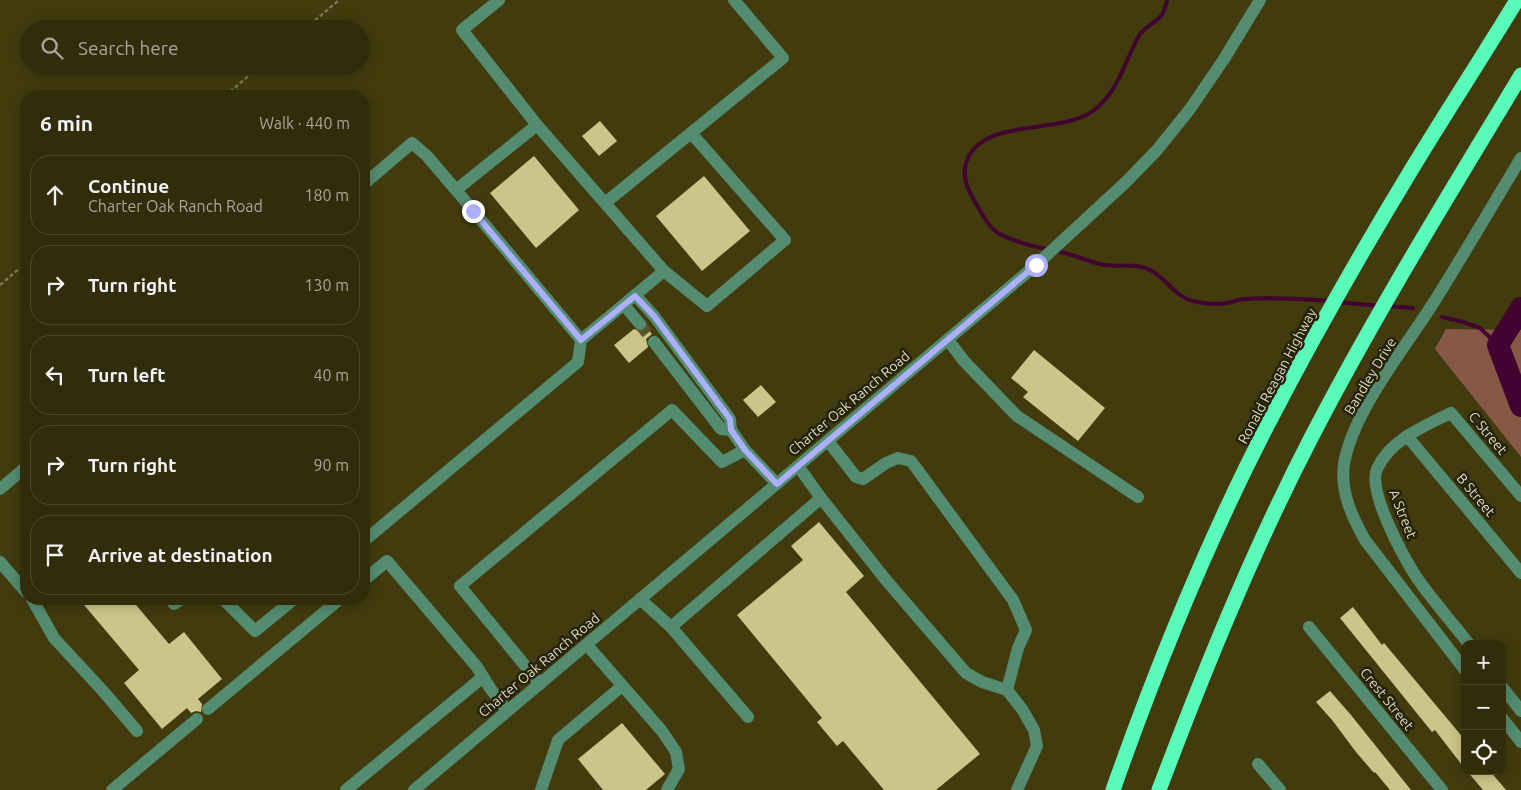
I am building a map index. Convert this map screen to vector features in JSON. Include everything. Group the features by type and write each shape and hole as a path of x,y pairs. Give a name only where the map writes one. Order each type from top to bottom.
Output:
{"highway":[{"name":"Ronald Reagan Highway","path":"1113,790 1144,702 1190,592 1229,504 1268,424 1352,271 1412,168 1516,0"},
{"path":"1159,790 1200,681 1250,566 1310,439 1363,342 1521,75"}],"street":[{"path":"499,0 462,30 537,125 664,271 707,306 785,240 691,133"},
{"path":"605,203 783,58 734,0"},
{"name":"Charter Oak Ranch Road","path":"414,790 1071,234 1157,150 1224,59 1260,0"},
{"path":"456,190 537,125"},
{"path":"370,179 412,143 427,156 581,340"},
{"name":"Bandley Drive","path":"1461,665 1365,540 1354,520 1348,503 1344,486 1344,466 1357,425 1370,400 1434,303 1521,158"},
{"path":"370,536 578,362 581,340 664,271"},
{"path":"635,296 654,316 730,419 731,430 745,450 777,484"},
{"path":"624,305 640,324"},
{"path":"948,340 964,361 1017,416 1138,497"},
{"path":"654,342 721,429 731,430"},
{"path":"540,684 460,586 672,410 722,462 745,450"},
{"name":"A Street","path":"1451,413 1407,436 1385,456 1376,472 1376,489 1393,536 1417,578 1466,640"},
{"name":"C Street","path":"1451,413 1521,496"},
{"name":"B Street","path":"1407,436 1521,573"},
{"path":"828,441 856,477 863,479 886,462 898,458 911,461 1013,600 1026,630 1018,648 1007,690"},
{"path":"798,466 820,498 886,580 966,673 982,682 1007,690 1022,709 1034,730 1037,746 1017,790"},
{"path":"0,489 20,472"},
{"path":"671,626 820,498"},
{"path":"370,575 387,561 477,667 508,711"},
{"path":"0,562 20,585"},
{"path":"640,599 671,626 748,718"},
{"path":"35,605 54,638 103,691 136,731"},
{"path":"229,605 255,631 287,605"},
{"path":"208,710 333,605"},
{"name":"Crest Street","path":"1309,627 1442,790"},
{"path":"587,644 662,731 676,752 679,769 667,790"},
{"path":"346,790 483,677"},
{"path":"541,790 558,740 622,686"},
{"path":"1506,692 1521,711"},
{"path":"112,790 197,718"},
{"path":"1506,723 1521,742"},
{"path":"1258,764 1273,787"}],"path":[{"path":"316,20 339,0"},
{"path":"232,90 250,75"},
{"path":"0,285 20,268"}],"shaded area":[{"path":"1446,329 1521,330 1521,457 1435,349"}],"building":[{"path":"600,121 617,141 599,156 582,136"},
{"path":"534,156 579,210 536,248 490,193"},
{"path":"704,176 750,231 702,271 656,216"},
{"path":"647,328 652,334 646,339 648,347 629,363 614,345 634,329 641,332"},
{"path":"1034,350 1105,408 1078,441 1023,397 1028,392 1011,378"},
{"path":"761,385 776,402 758,417 743,400"},
{"path":"819,522 864,576 846,592 980,754 936,790 884,790 843,741 837,746 817,722 822,718 737,615 803,560 791,546"},
{"path":"84,605 136,605 169,644 184,632 222,679 198,699 202,704 201,712 191,713 187,708 162,729 124,683 139,670"},
{"path":"1353,607 1382,645 1384,643 1461,735 1461,764 1435,730 1432,732 1340,618"},
{"path":"1330,691 1411,790 1390,790 1356,752 1316,702"},
{"path":"622,723 665,774 646,790 603,790 578,759"},
{"path":"1470,775 1493,775 1506,790 1483,790"}],"waterway":[{"path":"1048,249 1012,239 991,227 968,188 965,179 966,163 974,149 987,139 1022,129 1061,123 1079,118 1093,111 1111,92 1140,34 1160,17 1167,0"},
{"path":"1057,251 1105,265 1145,268 1156,273 1181,296 1201,303 1219,304 1243,299 1267,298 1330,301"},
{"path":"1337,302 1380,306"},
{"path":"1387,306 1413,308"},
{"path":"1521,308 1498,345 1521,406"},
{"path":"1442,317 1480,328 1498,345"}],"tunnel":[{"path":"640,324 654,342"}],"route":[{"path":"473,211 581,340 635,296 654,316 731,420 731,430 745,450 777,484 1036,265"}]}
